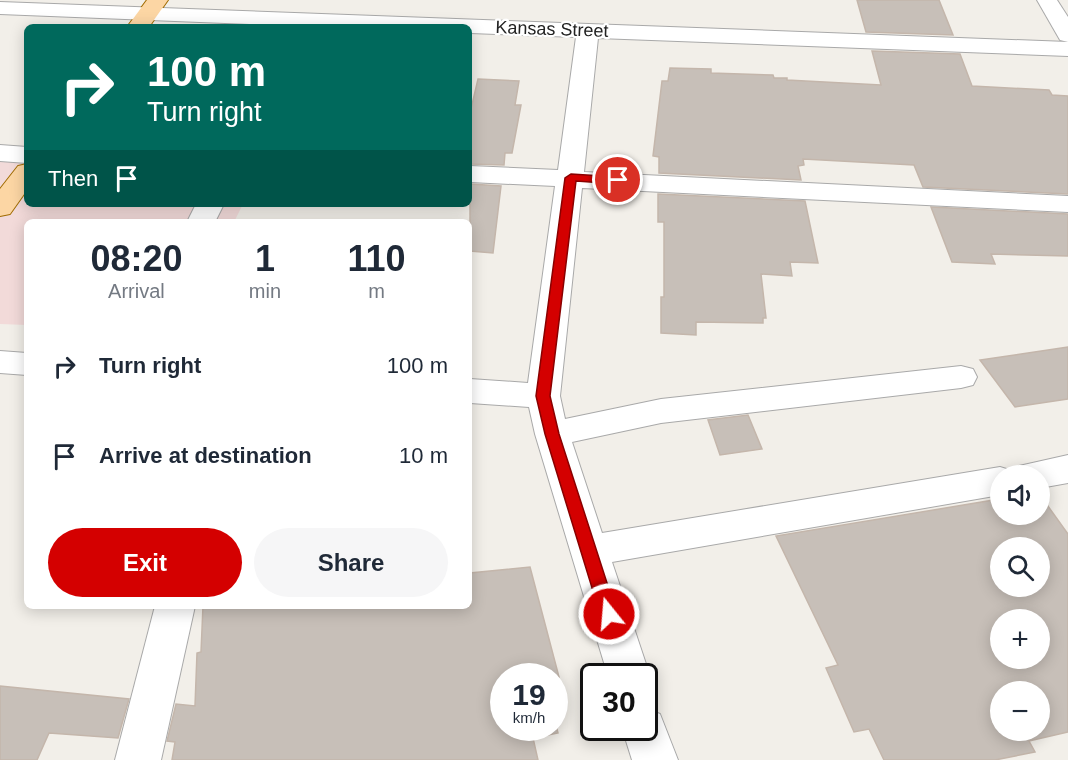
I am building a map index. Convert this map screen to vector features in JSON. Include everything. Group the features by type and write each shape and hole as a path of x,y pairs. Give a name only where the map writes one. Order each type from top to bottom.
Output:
{"main road":[{"path":"0,208 24,176"}],"street":[{"path":"1047,0 1068,35"},
{"name":"Kansas Street","path":"0,8 417,24"},
{"name":"Kansas Street","path":"472,26 1068,49"},
{"path":"588,31 543,396 552,434 624,663"},
{"path":"0,153 24,155"},
{"path":"472,174 1068,204"},
{"path":"0,362 24,364"},
{"path":"552,434 661,411 961,377"},
{"path":"472,392 543,396"},
{"path":"1050,473 1068,470"},
{"path":"589,551 990,483"},
{"path":"138,760 174,609"},
{"path":"648,741 655,760"}],"shaded area":[{"path":"0,157 24,159 24,207 242,207 236,219 24,219 24,325 0,324"}],"building":[{"path":"857,0 939,0 953,35 866,32"},
{"path":"872,51 960,54 972,86 1049,90 1052,95 1068,96 1068,194 923,187 914,165 803,159 804,165 798,166 801,180 659,173 659,157 653,156 662,81 668,81 670,68 711,69 711,73 773,75 774,78 787,78 787,80 881,85"},
{"path":"478,79 519,81 515,105 521,105 512,153 505,153 504,165 472,164 472,104"},
{"path":"472,184 501,186 493,253 472,251 472,219 470,219"},
{"path":"658,194 805,201 818,263 790,262 792,276 761,274 766,318 763,318 763,323 696,322 696,335 661,333 661,297 664,297 664,222 658,222"},
{"path":"931,207 1068,214 1068,256 991,254 995,264 952,262"},
{"path":"1068,347 1068,399 1015,407 980,360"},
{"path":"748,415 762,449 720,455 708,420"},
{"path":"990,501 990,525 1050,525 1050,509 1068,534 1068,732 1050,736 1050,681 990,681 990,741 1029,741 1035,752 995,760 884,760 869,729 854,732 826,668 838,665 776,536"},
{"path":"530,567 555,663 490,663 490,741 534,741 538,760 172,760 175,742 167,741 176,704 195,706 197,653 201,652 203,609 472,609 472,573"},
{"path":"0,686 129,699 118,738 49,733 37,760 0,760"}],"route":[{"path":"609,614 552,434 543,396 571,178 618,180"}]}
